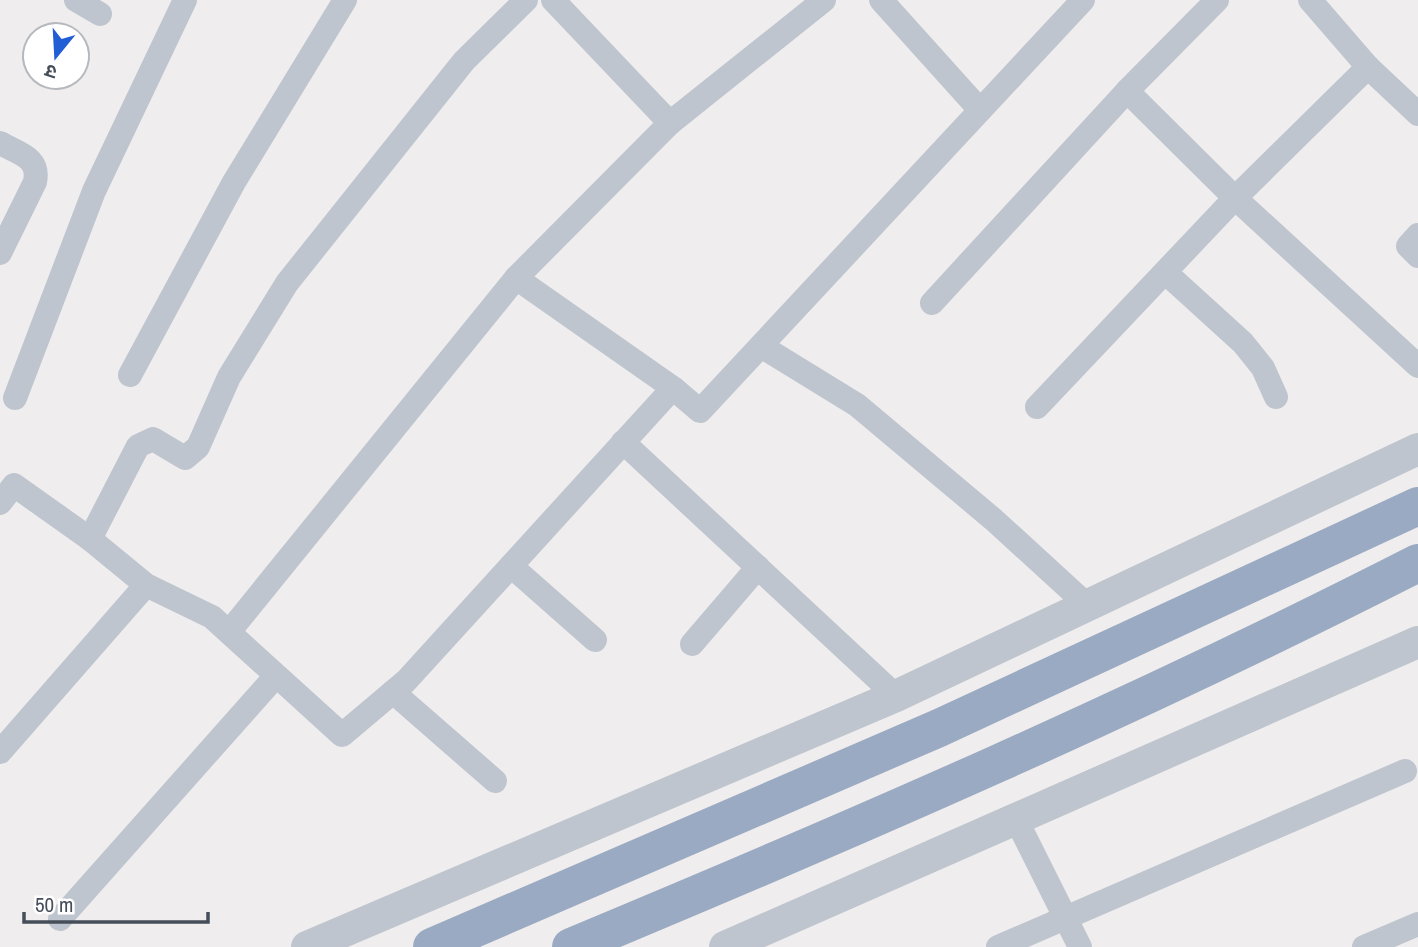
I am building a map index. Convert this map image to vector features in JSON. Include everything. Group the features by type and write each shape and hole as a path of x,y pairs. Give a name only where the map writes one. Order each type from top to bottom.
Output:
{"highway":[{"path":"432,947 939,728 1418,506"},
{"path":"570,947 729,881 985,768 1276,635 1418,563"}],"street":[{"path":"76,0 100,14"},
{"path":"15,398 94,191 185,0"},
{"path":"131,375 234,182 345,0"},
{"path":"90,539 138,446 153,439 185,458 198,447 229,377 287,283 464,61 526,0"},
{"path":"552,0 670,124"},
{"path":"229,632 516,278 670,124 824,0"},
{"path":"881,0 980,110"},
{"path":"516,278 673,388 700,411 1083,0"},
{"path":"932,303 1127,92 1217,0"},
{"path":"1310,0 1368,67 1418,114"},
{"path":"1037,407 1235,198 1368,67"},
{"path":"1127,92 1235,198 1418,366"},
{"path":"0,144 33,162 38,170 36,182 0,253"},
{"path":"1418,235 1408,246 1418,256"},
{"path":"1166,273 1243,343 1263,368 1276,397"},
{"path":"761,346 857,405 994,520 1087,605"},
{"path":"5,488 90,539 146,585 212,617 342,735 393,692 673,388"},
{"path":"623,442 896,696"},
{"path":"307,947 896,696 1418,449"},
{"path":"511,566 595,640"},
{"path":"692,643 758,567"},
{"path":"0,752 146,585"},
{"path":"725,947 1418,642"},
{"path":"60,919 275,677"},
{"path":"393,692 495,780"},
{"path":"998,947 1405,771"},
{"path":"1016,819 1080,947"},
{"path":"1364,947 1418,924"}]}
